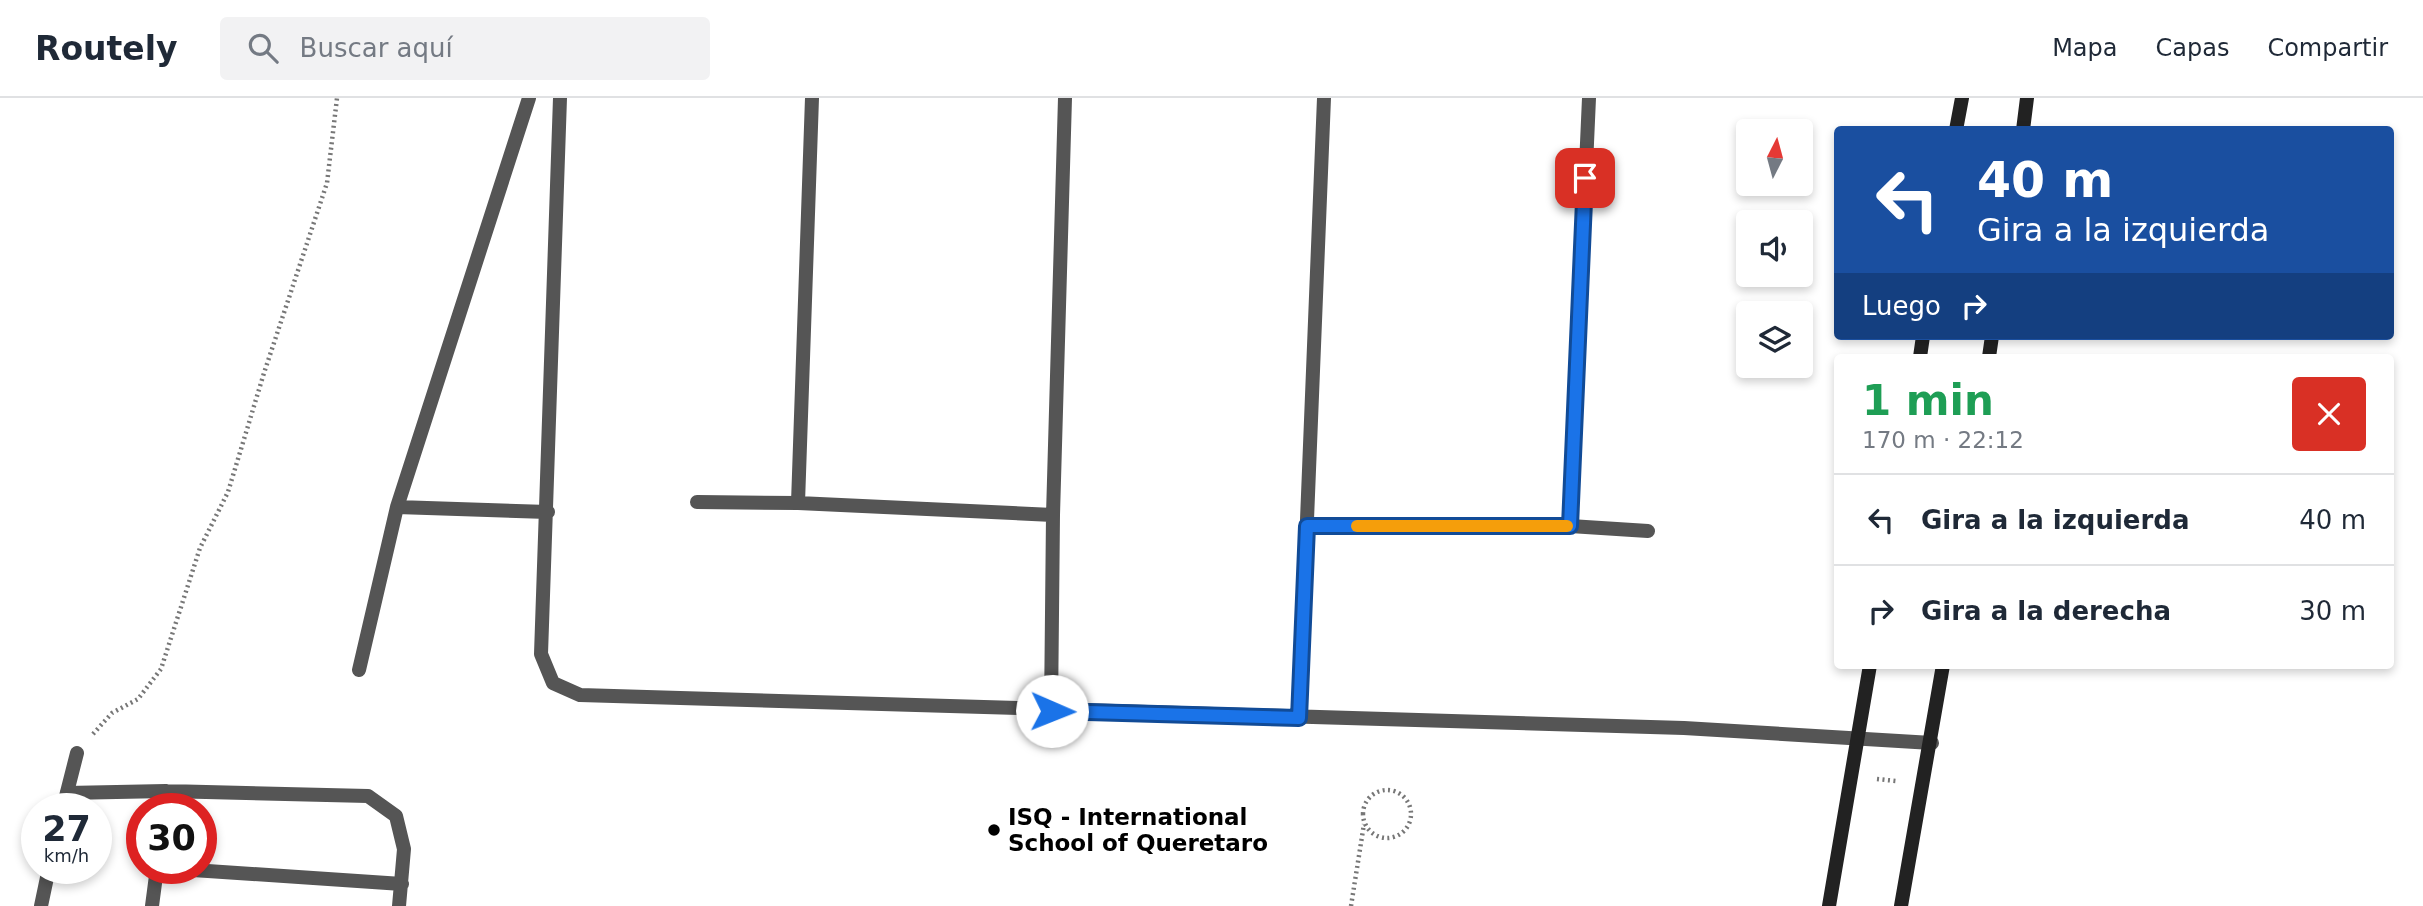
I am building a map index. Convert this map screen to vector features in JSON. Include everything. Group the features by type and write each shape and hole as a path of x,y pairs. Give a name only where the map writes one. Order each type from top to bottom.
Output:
{"main road":[{"path":"1957,126 1962,98"},
{"path":"2023,126 2027,98"},
{"path":"1829,906 1869,669"},
{"path":"1901,906 1932,743 1942,669"}],"street":[{"path":"359,670 397,507 530,98"},
{"path":"560,98 548,512 541,654 553,683 580,695 1684,728 1932,743"},
{"path":"798,503 812,98"},
{"path":"1052,711 1053,515 1065,98"},
{"path":"1299,718 1324,98"},
{"path":"1570,526 1589,98"},
{"path":"697,502 798,503 1053,515"},
{"path":"397,507 548,512"},
{"path":"1307,526 1570,526 1648,531"},
{"path":"76,753 66,793 166,791 368,796 396,816 404,849 399,906"},
{"path":"217,872 402,884"},
{"path":"41,906 46,884"},
{"path":"152,906 155,884"}],"path":[{"path":"76,753 112,713 138,699 161,668 200,548 229,492 264,373 327,183 337,98"},
{"path":"1852,776 1923,784"},
{"path":"1351,906 1364,823 1362,810 1367,799 1377,791 1390,790 1402,794 1410,804 1411,816 1406,828 1397,836 1384,838 1372,833 1364,823"}],"slow traffic":[{"path":"1357,526 1567,526"}],"place":[{"name":"ISQ - International School of Queretaro","path":"994,830"}],"route":[{"path":"1052,711 1299,718 1307,526 1570,526 1585,178"}]}
